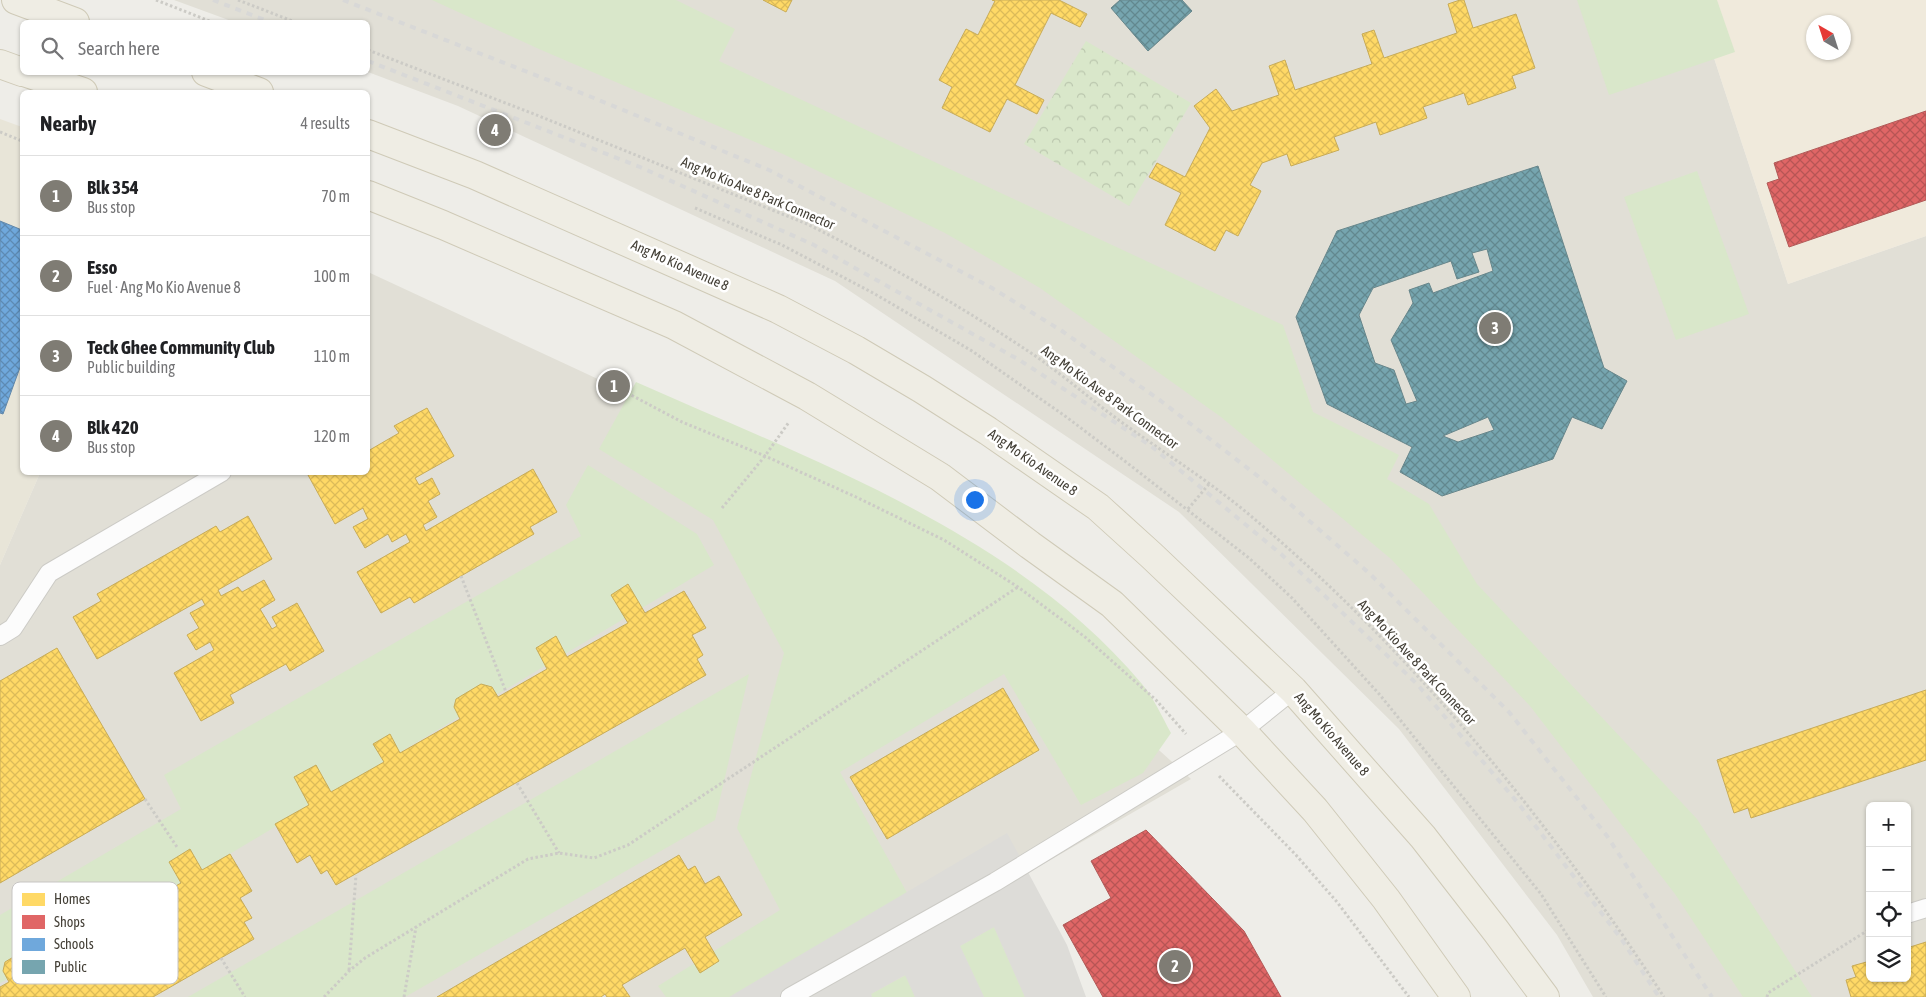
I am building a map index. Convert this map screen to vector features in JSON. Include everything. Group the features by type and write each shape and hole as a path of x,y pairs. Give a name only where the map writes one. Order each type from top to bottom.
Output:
{"main road":[{"path":"16,0 70,20"},
{"path":"0,64 20,71"},
{"path":"32,75 77,90"},
{"path":"214,75 254,90"},
{"name":"Ang Mo Kio Avenue 8","path":"370,135 475,175 778,309 856,350 922,389 988,431 1098,507 1293,690 1423,837 1545,997"},
{"path":"370,196 443,225 674,325 808,396 940,477 1112,604 1242,731 1315,810 1386,898 1456,997"}],"lane":[{"path":"0,636 13,628 49,573 217,475"},
{"path":"790,997 995,882 1242,731 1293,690"},
{"path":"1911,913 1926,908"}],"path":[{"path":"156,0 207,20"},
{"path":"238,0 290,20"},
{"name":"Ang Mo Kio Ave 8 Park Connector","path":"370,51 676,170 807,224 851,245 950,302 1033,354 1118,420 1209,484 1252,518 1355,610 1493,761 1616,925 1664,997"},
{"path":"0,132 20,140"},
{"path":"614,386 682,422 765,456 856,497 944,540 1018,587 1085,637 1128,674 1178,724 1232,792 1254,811 1308,868 1409,997"},
{"path":"722,508 765,456 808,396"},
{"path":"1188,509 1209,484"},
{"path":"461,576 506,692"},
{"path":"324,997 349,970 365,958 528,858 559,853 594,858 628,845 1018,587"},
{"path":"517,782 559,853"},
{"path":"145,800 178,847"},
{"path":"349,970 356,875"},
{"path":"404,997 416,927"},
{"path":"1767,997 1768,993 1866,932"},
{"path":"221,958 245,997"}],"shaded area":[{"path":"174,0 1695,0 1788,284 1926,236 1926,997 1593,997 1557,935 1399,729 1179,512 835,281 458,106 370,73 370,20 229,20"},
{"path":"1695,0 1926,0 1926,236 1788,284"},
{"path":"0,119 20,126 20,475 39,475 0,565"},
{"path":"370,273 800,473 1006,612 1191,779 1026,874 1077,997 0,997 0,565 39,475 370,475"},
{"path":"1007,833 1067,945 1086,997 1025,997 994,927 960,946 984,997 915,997 905,975 871,994 872,997 729,997"}],"green space":[{"path":"432,0 676,0 735,29 719,61 1283,325 1313,412 1399,455 1387,479 1429,504 1477,584 1697,819 1812,997 1743,997 1675,894 1530,706 1391,559 1221,417 1040,288 945,233 783,154 539,49"},
{"path":"1577,0 1717,0 1735,52 1609,95"},
{"path":"1086,41 1191,103 1129,206 1024,144"},
{"path":"1697,171 1749,314 1676,340 1624,197"},
{"path":"636,382 840,472 907,506 973,543 1034,584 1091,631 1142,684 1154,701 1171,733 1143,773 1081,805 1004,674 840,772 911,900 743,997 666,997 658,986 780,910 737,828 784,653 713,520 599,449"},
{"path":"588,465 697,534 714,565 178,885 178,882 56,882 181,809 164,775 581,536 566,505"},
{"path":"749,674 715,820 405,997 188,997"},
{"path":"12,908 12,977 0,983 0,915"},
{"path":"994,927 1025,997 984,997 960,946"},
{"path":"906,975 915,997 872,997 871,994"}],"building: Homes":[{"path":"763,0 792,0 786,12"},
{"path":"992,0 1059,0 1087,14 1080,27 1051,13 1015,85 1044,100 1037,114 1007,99 990,132 942,108 952,87 939,80 966,29 978,35 995,1"},
{"path":"1464,0 1473,28 1516,14 1535,68 1512,76 1516,88 1468,105 1464,93 1423,107 1427,118 1380,135 1376,122 1334,137 1339,150 1291,166 1287,154 1262,163 1250,185 1261,191 1238,236 1226,230 1215,251 1165,225 1181,193 1149,177 1157,163 1185,177 1210,128 1194,106 1216,89 1232,111 1279,95 1269,66 1285,60 1295,90 1372,64 1362,34 1374,30 1384,58 1457,33 1448,4"},
{"path":"427,408 454,456 415,478 419,485 432,478 440,494 428,501 437,517 423,525 426,531 533,469 557,512 530,527 534,534 414,603 410,597 381,613 357,572 410,542 406,534 392,542 388,534 365,548 353,527 368,519 363,508 335,524 308,475 370,475 370,450 399,433 394,426"},
{"path":"248,516 272,559 218,590 221,596 238,587 242,592 264,580 275,600 260,609 272,629 277,626 272,617 297,603 324,651 290,671 286,664 230,695 234,703 201,721 174,673 214,650 210,642 196,650 187,635 199,628 190,613 205,605 202,599 97,659 73,617 101,601 97,594 216,526 220,532"},
{"path":"628,584 645,613 684,591 706,628 692,635 703,655 697,659 706,675 336,885 327,870 321,874 310,855 297,863 275,824 309,805 294,777 316,765 331,792 384,762 373,744 390,734 400,753 460,719 454,707 456,699 481,684 492,687 498,697 547,669 536,648 556,636 567,657 628,623 611,595"},
{"path":"57,648 145,799 0,883 0,681"},
{"path":"1003,688 1039,750 887,839 850,777"},
{"path":"1926,690 1926,760 1751,818 1748,808 1734,813 1717,760"},
{"path":"190,849 202,870 230,854 252,891 240,898 252,918 244,922 254,939 178,983 178,885 181,883 169,862"},
{"path":"679,855 688,870 695,866 705,884 719,876 742,915 705,937 719,961 700,973 685,948 622,985 630,997 607,997 605,994 601,997 437,997"},
{"path":"1926,942 1926,997 1851,997 1846,980 1856,977 1852,966 1866,962 1866,982 1911,982 1911,947"},
{"path":"12,958 12,984 176,984 153,997 0,997 0,987 9,982 3,971 5,962"}],"building: Shops":[{"path":"1926,111 1926,200 1789,247 1767,183 1779,179 1774,163"},
{"path":"1146,830 1244,931 1281,997 1103,997 1063,925 1111,898 1091,861"}],"building: Schools":[{"path":"0,221 20,229 20,367 3,414 0,413"}],"building: Public":[{"path":"1120,0 1182,0 1192,11 1148,51 1111,8"},
{"path":"1538,166 1604,368 1627,381 1602,429 1572,417 1553,459 1442,496 1400,472 1412,447 1327,404 1296,317 1337,231","holes":["1487,249 1493,271 1433,293 1429,283 1409,290 1413,303 1391,340 1417,401 1406,404 1394,370 1375,363 1359,315 1373,288 1451,261 1457,279 1479,272 1472,253","1488,417 1494,430 1458,442 1443,436"]}],"railway":[{"path":"213,0 265,20"},
{"path":"343,0 589,96 769,170 992,288 1062,331 1161,401 1259,477 1369,573 1509,712 1607,836 1712,997"},
{"path":"370,62 640,167 814,245 1021,361 1151,446 1281,554 1417,684 1518,803 1622,940 1659,997"}],"place":[{"name":"Blk 420","path":"495,130"},
{"name":"Teck Ghee Community Club","path":"1495,328"},
{"name":"Blk 354","path":"614,386"},
{"name":"Esso","path":"1175,966"}]}
